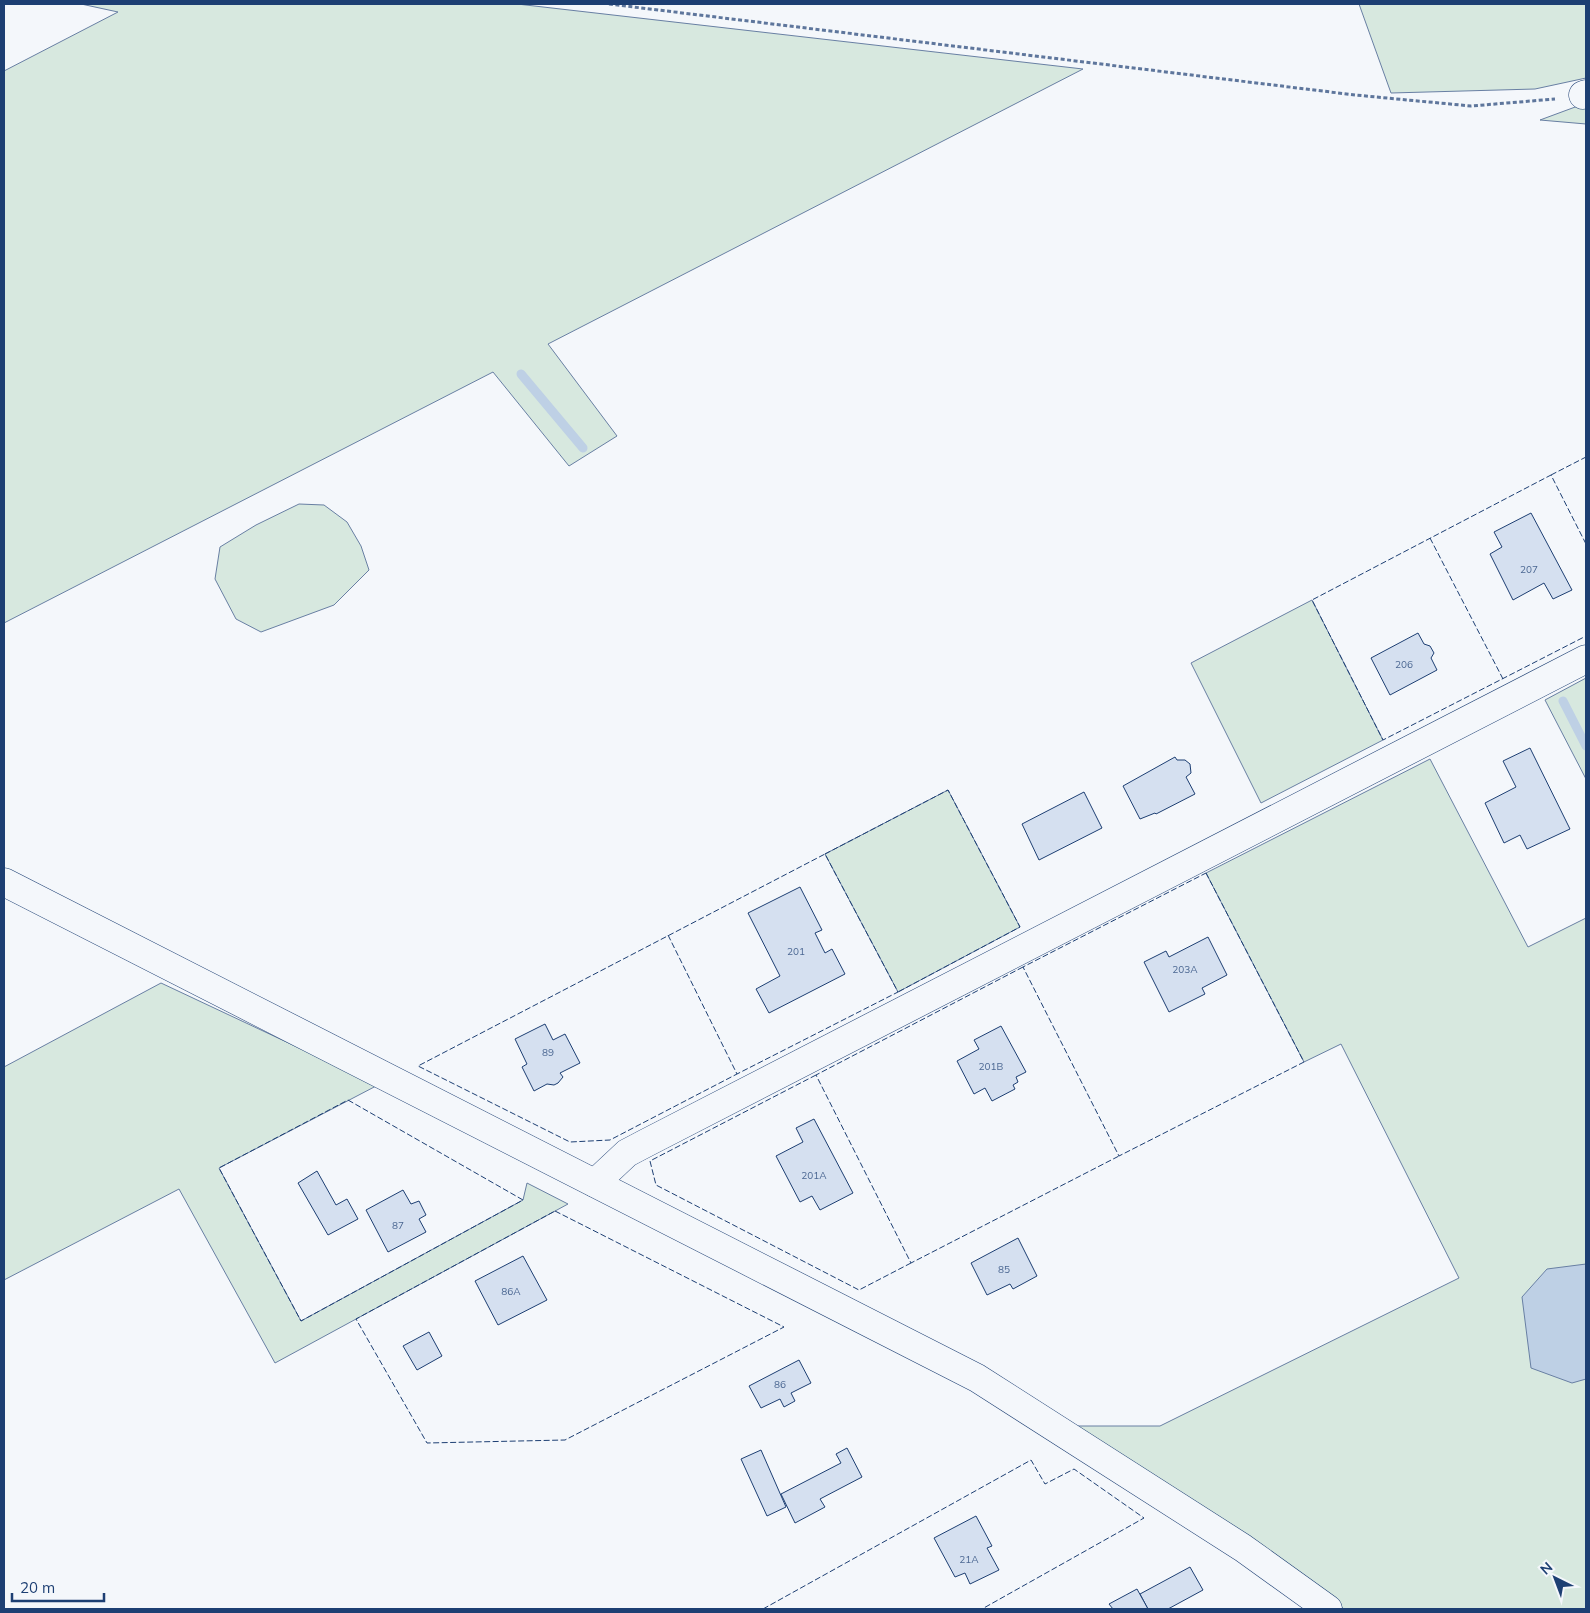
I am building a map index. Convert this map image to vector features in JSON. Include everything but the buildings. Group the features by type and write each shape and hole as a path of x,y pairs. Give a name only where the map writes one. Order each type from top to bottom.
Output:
{"street":[{"path":"595,1183 614,1163 639,1146 1586,659"},
{"path":"4,882 977,1378 1243,1548 1328,1609"}],"path":[{"path":"609,4 1355,95 1471,106 1539,102 1585,94"}],"shaded area":[{"path":"81,4 517,4 1083,69 548,344 617,436 569,466 493,372 4,623 4,71 118,12"},
{"path":"1359,4 1586,4 1586,78 1535,89 1391,93"},
{"path":"1586,103 1586,124 1540,120"},
{"path":"299,504 324,505 347,522 361,546 369,570 334,605 261,632 236,619 215,579 220,547 256,525"},
{"path":"1312,600 1383,740 1261,803 1191,663"},
{"path":"1586,678 1586,779 1545,700"},
{"path":"1430,759 1528,947 1586,918 1586,1609 1344,1609 1076,1426 1160,1426 1459,1278 1341,1044 1304,1062 1206,873"},
{"path":"948,790 1020,927 898,992 825,854"},
{"path":"161,983 378,1085 219,1168 301,1321 523,1200 527,1183 568,1204 275,1363 179,1189 4,1280 4,1067"}],"water":[{"path":"1586,1264 1586,1379 1572,1383 1531,1368 1522,1297 1547,1269"}],"waterway":[{"path":"521,374 583,448"},
{"path":"1563,701 1586,746"}],"fence":[{"path":"1551,475 1586,457"},
{"path":"1586,544 1551,475 1312,600 1383,740 1586,636"},
{"path":"1430,538 1503,679"},
{"path":"825,854 948,790 1020,927 898,992"},
{"path":"668,935 737,1074 610,1140 570,1142 418,1066 825,854 898,992 737,1074"},
{"path":"1206,873 1304,1062 1119,1156 1023,967 1206,873"},
{"path":"1023,967 816,1075 911,1263 1119,1156"},
{"path":"816,1075 650,1161 656,1185 859,1290 911,1263"},
{"path":"348,1100 523,1200 301,1321 219,1168 348,1100"},
{"path":"555,1211 784,1327 565,1440 427,1443 356,1319 555,1211"},
{"path":"763,1609 1031,1460 1045,1484 1074,1469 1144,1518 982,1609"}]}
